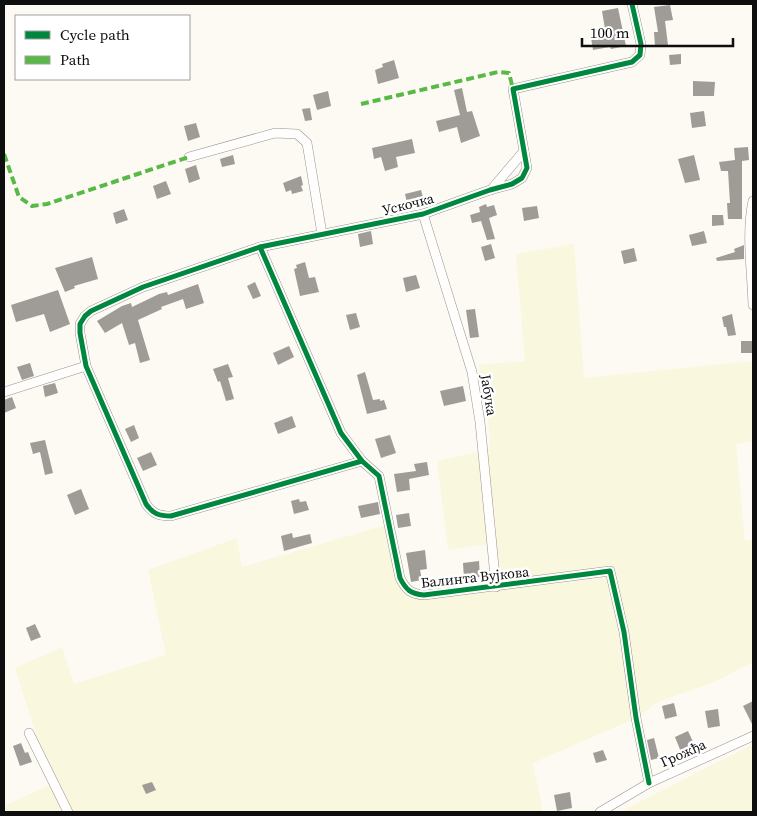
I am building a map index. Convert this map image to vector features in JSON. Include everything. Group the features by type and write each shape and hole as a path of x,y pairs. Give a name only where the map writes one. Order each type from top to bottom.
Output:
{"street":[{"name":"Ускочка","path":"86,366 80,333 80,324 85,316 143,287 260,248 422,214 512,184 522,178 527,168 513,89 632,62 640,56 641,44 632,4"},
{"path":"189,157 275,133 297,134 307,143 322,234"},
{"path":"490,190 524,151"},
{"path":"753,201 750,215 750,238 753,305"},
{"name":"Јабука","path":"422,214 472,372 480,422 496,587"},
{"path":"4,392 86,366 146,504 152,512 161,516 171,516 362,460 340,433 260,248"},
{"name":"Балинта Вујкова","path":"362,460 379,476 400,578 405,588 414,594 424,596 610,571 624,632 636,718 650,783"},
{"path":"30,733 68,812"},
{"name":"Грожђа","path":"600,812 650,783 753,736"}],"shaded area":[{"path":"574,244 584,378 753,361 753,441 736,444 745,541 753,540 753,662 714,682 658,702 636,718 533,763 543,812 4,812 4,806 52,784 15,668 62,647 74,684 166,655 148,570 237,538 242,567 393,523 409,597 495,587 488,544 448,550 437,461 490,449 488,416 478,365 525,361 516,254"},
{"path":"753,744 753,812 620,812"}],"building":[{"path":"670,5 673,20 665,21 668,45 655,46 654,32 658,32 654,7"},
{"path":"618,8 626,46 593,50 591,38 606,35 602,11"},
{"path":"681,54 681,64 670,65 669,55"},
{"path":"394,60 399,78 378,84 375,70 383,67 382,64"},
{"path":"693,81 715,82 714,96 693,96"},
{"path":"462,88 467,112 472,111 480,136 461,143 457,127 439,132 436,121 460,115 454,90"},
{"path":"328,91 331,106 317,110 313,95"},
{"path":"310,108 312,120 305,121 302,109"},
{"path":"704,111 706,126 692,128 690,113"},
{"path":"196,123 200,137 188,141 184,126"},
{"path":"412,139 415,153 396,157 398,167 385,171 381,157 374,159 372,148"},
{"path":"748,147 749,160 742,161 742,219 728,219 727,203 730,203 728,171 721,171 719,162 735,160 734,148"},
{"path":"233,155 235,164 222,167 220,159"},
{"path":"694,155 700,180 685,183 678,159"},
{"path":"196,165 200,179 189,183 185,169"},
{"path":"301,176 303,191 292,194 291,190 286,192 283,183"},
{"path":"166,181 171,194 157,199 153,186"},
{"path":"421,190 424,201 408,207 405,194"},
{"path":"486,204 487,207 494,205 497,215 489,218 495,239 487,240 481,221 472,223 470,215 480,212 479,207"},
{"path":"537,206 539,218 524,221 522,208"},
{"path":"124,209 128,220 116,224 113,213"},
{"path":"712,215 723,215 724,225 712,226"},
{"path":"371,231 373,244 360,247 358,234"},
{"path":"704,231 707,243 692,246 689,235"},
{"path":"491,244 495,258 485,261 481,247"},
{"path":"744,245 744,259 717,261 716,258 735,252 734,249"},
{"path":"634,248 637,261 624,264 621,251"},
{"path":"92,257 98,279 74,286 75,288 65,292 55,268"},
{"path":"305,262 309,278 315,277 319,292 300,296 294,269 297,268 296,265"},
{"path":"416,275 420,288 406,292 403,278"},
{"path":"255,282 261,296 253,299 247,286"},
{"path":"198,284 204,303 186,309 183,299 161,307 162,309 138,320 150,360 140,363 135,343 129,345 122,323 105,333 97,321 122,306 131,303 132,307 159,294 167,292 168,295"},
{"path":"58,290 70,324 50,332 44,314 16,322 11,305"},
{"path":"475,309 479,337 470,338 466,310"},
{"path":"356,313 360,327 350,330 346,315"},
{"path":"732,314 736,335 728,336 722,317"},
{"path":"741,341 752,341 752,353 741,353"},
{"path":"289,346 294,357 278,365 273,353"},
{"path":"30,363 34,376 22,380 17,367"},
{"path":"228,364 233,377 228,378 234,399 226,401 220,381 218,382 213,369"},
{"path":"365,372 373,400 384,400 387,409 367,414 357,375"},
{"path":"55,383 58,393 45,397 43,386"},
{"path":"463,386 466,401 444,406 440,391"},
{"path":"12,397 16,408 4,413 4,400"},
{"path":"292,416 296,427 278,434 274,423"},
{"path":"134,425 139,438 131,442 125,429"},
{"path":"390,435 396,453 381,458 375,439"},
{"path":"45,440 53,473 45,475 40,452 33,454 30,443"},
{"path":"151,452 157,465 143,471 137,458"},
{"path":"427,462 429,475 409,479 410,490 397,492 394,474 416,471 414,464"},
{"path":"81,489 89,509 75,515 67,495"},
{"path":"299,499 300,502 306,501 309,510 294,514 291,501"},
{"path":"378,502 380,514 361,518 358,506"},
{"path":"409,513 411,526 398,528 396,515"},
{"path":"292,533 293,538 310,534 312,543 284,551 281,536"},
{"path":"425,550 427,569 420,570 422,580 411,582 406,553"},
{"path":"479,561 480,577 464,579 463,563"},
{"path":"35,624 41,637 31,641 26,628"},
{"path":"753,701 753,726 743,706"},
{"path":"674,703 677,716 665,719 662,706"},
{"path":"718,709 720,726 708,728 705,711"},
{"path":"688,731 695,746 681,752 675,737"},
{"path":"654,738 659,758 651,760 647,740"},
{"path":"21,743 25,753 28,752 32,762 20,766 13,746"},
{"path":"603,750 607,760 596,763 593,753"},
{"path":"152,782 156,790 146,794 142,785"},
{"path":"570,792 572,808 557,811 554,795"}],"marked path":[{"path":"361,104 498,72 509,73 513,89"},
{"path":"4,154 19,197 32,206 47,204 189,157"}],"cycle path":[{"path":"362,461 171,516 157,514 146,504 86,366 80,324 91,311 143,287 260,247 423,214 512,184 522,178 527,168 513,89 632,62 640,55 641,44 632,4"},
{"path":"260,247 341,433 362,461 379,476 400,578 404,586 416,594 424,595 610,571 624,632 636,718 649,783"}]}
